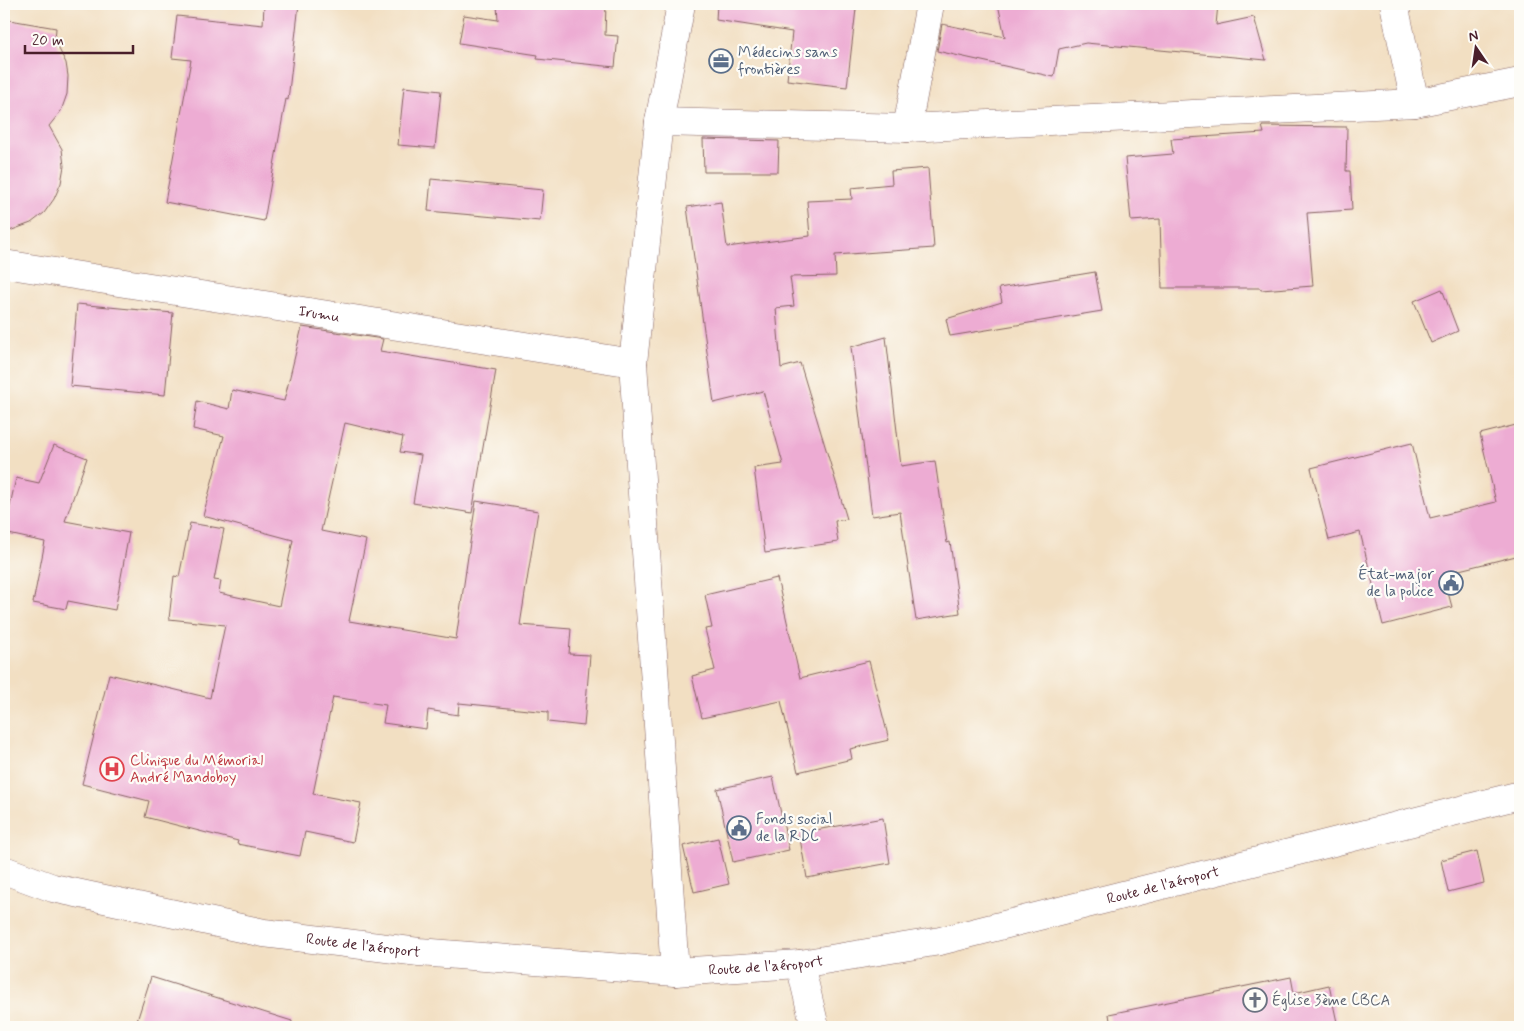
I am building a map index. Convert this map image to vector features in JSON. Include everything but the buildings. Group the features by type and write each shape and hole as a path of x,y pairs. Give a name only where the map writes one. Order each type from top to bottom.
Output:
{"street":[{"path":"675,972 633,363 658,122 681,4"},
{"path":"907,128 930,4"},
{"path":"1394,4 1415,103"},
{"path":"658,122 907,128 1415,103 1520,82"},
{"name":"Irumu","path":"4,264 633,363"},
{"name":"Route de l'aéroport","path":"4,870 53,888 264,933 419,952 675,972 800,964 940,941 1520,795"},
{"path":"800,964 814,1027"}],"place":[{"name":"Médecins sans frontières","path":"721,61"},
{"name":"État-major de la police","path":"1451,583"},
{"name":"Clinique du Mémorial André Mandoboy","path":"112,769"},
{"name":"Fonds social de la RDC","path":"739,828"},
{"name":"Église 3ème CBCA","path":"1255,1000"}]}
